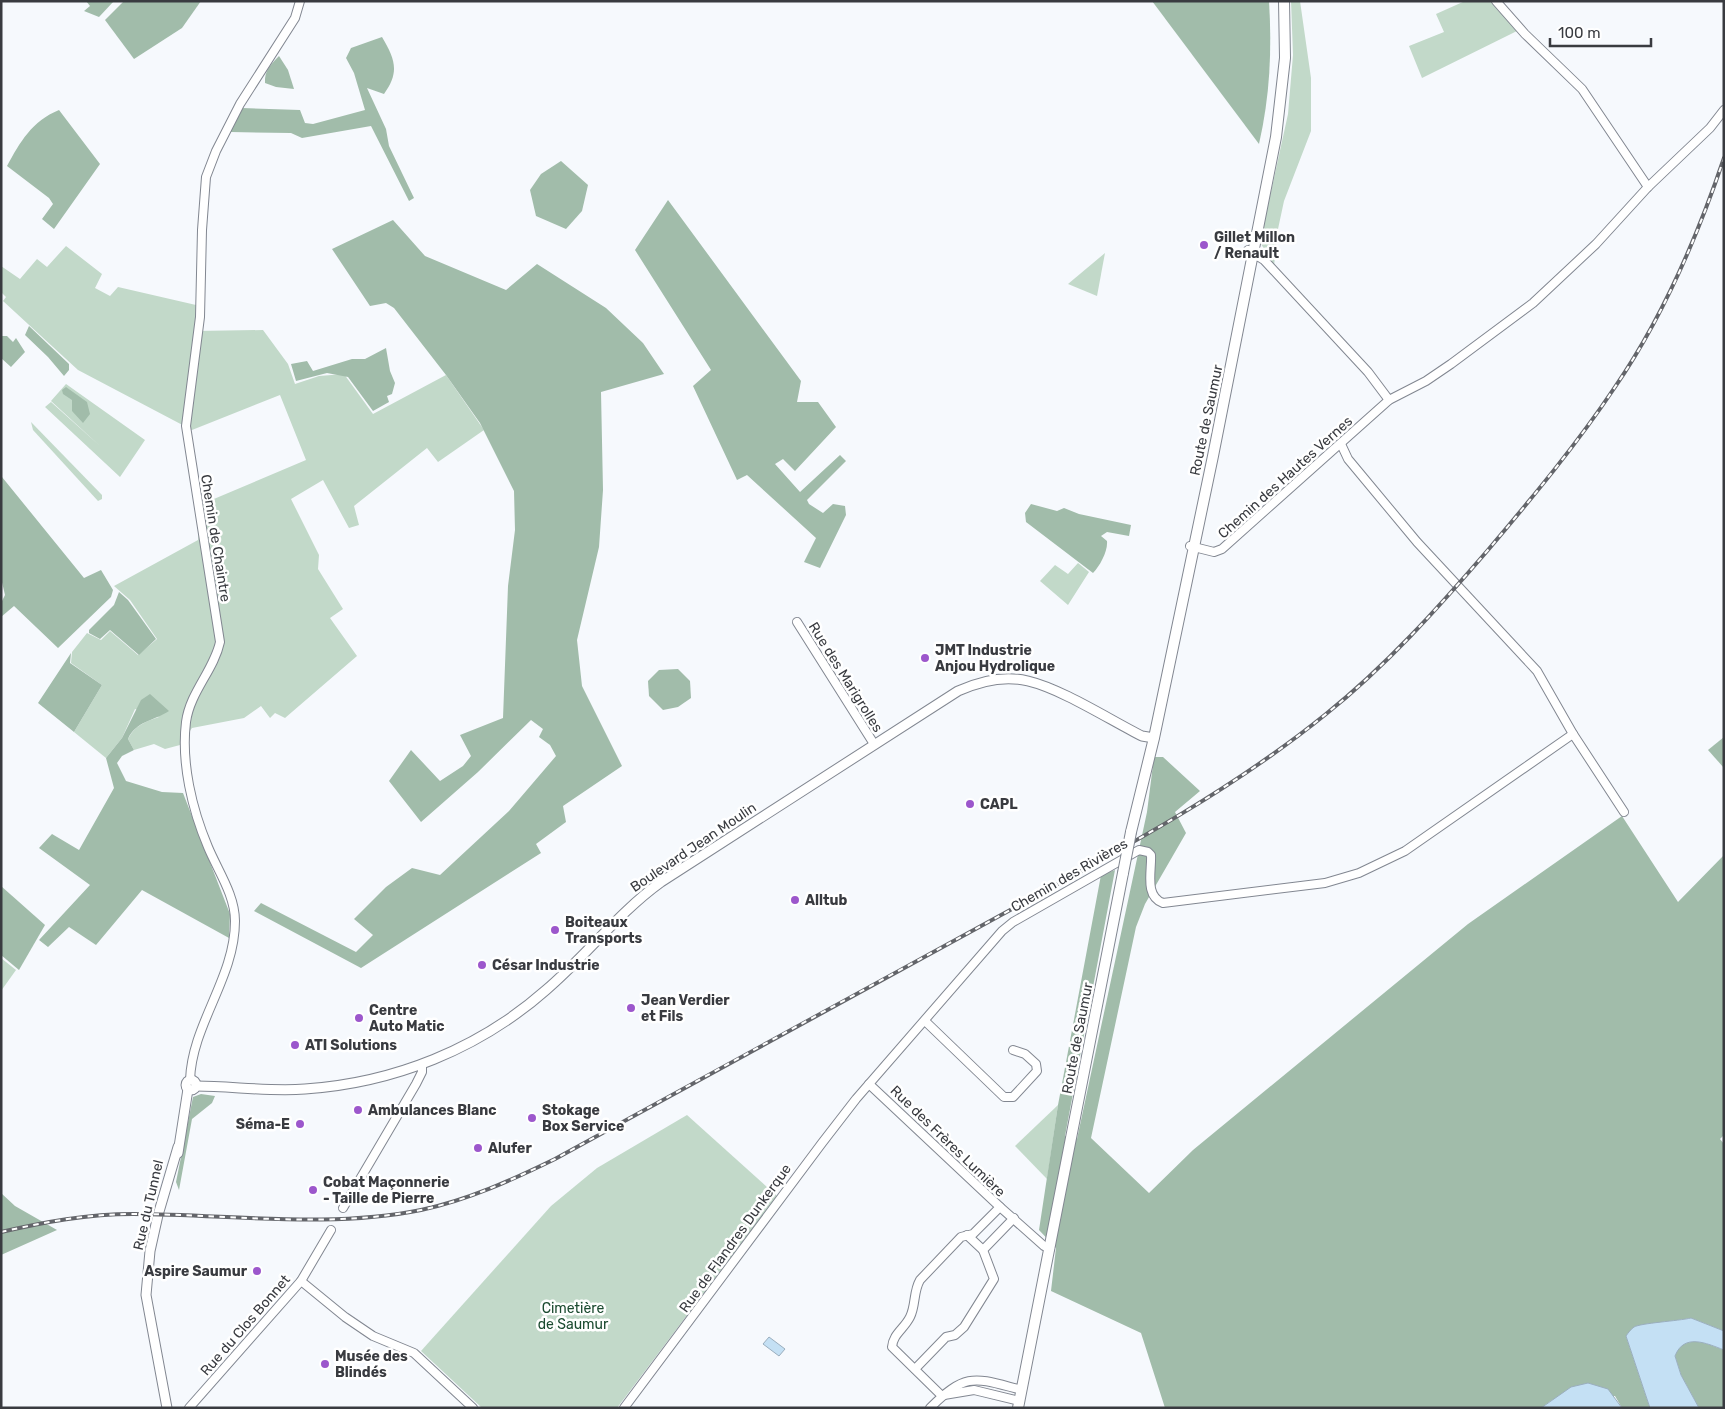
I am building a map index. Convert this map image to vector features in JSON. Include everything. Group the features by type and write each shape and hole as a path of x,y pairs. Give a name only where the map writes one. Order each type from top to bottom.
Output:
{"main road":[{"name":"Route de Saumur","path":"1019,1404 1131,832 1192,546 1251,251 1277,97 1281,6"}],"street":[{"name":"Chemin de Chaintre","path":"191,1085 195,1048 223,976 230,954 236,923 232,900 198,819 191,791 186,732 189,711 218,651 220,642 186,426 200,317 206,177 216,151 240,104 295,18 300,1"},
{"path":"1496,1 1582,89 1648,187"},
{"name":"Chemin des Hautes Vernes","path":"1192,546 1214,552 1222,549 1389,400 1426,381 1533,303 1596,244 1648,187 1710,128 1724,110"},
{"path":"1251,251 1368,372 1389,400"},
{"path":"1341,444 1348,459 1417,542 1532,665 1573,734 1624,812"},
{"name":"Rue des Marigrolles","path":"797,622 874,744"},
{"name":"Boulevard Jean Moulin","path":"191,1085 304,1090 358,1082 422,1065 461,1047 500,1025 546,990 648,891 958,691 991,680 1028,681 1152,738"},
{"name":"Chemin des Rivières","path":"869,1084 1002,931 1013,922 1139,850 1148,852 1151,855 1151,889 1153,896 1163,903 1309,886 1344,878 1390,859 1573,734"},
{"path":"925,1021 1004,1097 1009,1098 1013,1097 1037,1071 1036,1064 1025,1054 1013,1050"},
{"path":"343,1208 416,1084 422,1072 422,1065"},
{"name":"Rue des Frères Lumière","path":"869,1084 1000,1207 973,1234 961,1237 920,1280 915,1288 909,1319 893,1339 892,1347 942,1396"},
{"name":"Rue de Flandres Dunkerque","path":"624,1408 822,1142 869,1084"},
{"name":"Rue du Tunnel","path":"167,1408 147,1306 149,1269 158,1214 178,1147 191,1085"},
{"path":"1000,1207 1044,1246 1050,1249"},
{"path":"983,1250 1014,1218"},
{"name":"Rue du Clos Bonnet","path":"189,1408 301,1280 331,1230"},
{"path":"915,1369 946,1337 955,1335 964,1327 994,1279 983,1250 967,1235"},
{"path":"301,1280 345,1317 373,1336 414,1353 473,1408"},
{"path":"930,1408 951,1388 973,1380 983,1380 1022,1390"},
{"path":"942,1396 974,1390 1019,1404"}],"green space":[{"path":"86,1 114,1 99,17 84,11 90,6"},
{"path":"124,1 201,1 182,28 134,59 105,20"},
{"path":"1152,1 1269,1 1269,73 1266,108 1259,144"},
{"path":"1291,1 1300,1 1311,78 1311,131 1284,201 1278,229 1274,266 1260,242 1288,114 1293,55"},
{"path":"1465,1 1491,1 1519,30 1422,78 1409,46 1444,32 1436,14"},
{"path":"382,37 393,59 394,72 392,79 384,94 367,88 386,129 389,146 414,198 409,201 371,126 302,138 291,133 231,132 242,108 300,110 305,123 313,124 365,110 354,73 346,58 351,48"},
{"path":"279,56 288,70 294,89 276,87 265,83 267,71"},
{"path":"59,110 100,164 54,229 42,219 53,204 49,198 7,166 22,141 34,126"},
{"path":"561,161 588,185 582,211 566,229 536,216 530,190 541,174"},
{"path":"668,200 801,381 797,402 818,402 836,427 795,471 783,459 775,464 800,492 840,455 846,461 807,500 809,504 823,513 833,504 845,506 846,515 820,568 804,562 816,538 747,475 737,480 693,386 711,370 635,250"},
{"path":"393,220 425,256 506,290 537,264 606,308 643,343 664,374 601,392 603,490 599,547 577,640 582,686 622,766 563,806 566,822 536,844 541,853 361,968 254,911 261,903 356,952 373,935 354,919 386,887 412,868 440,875 509,811 556,756 550,745 539,737 543,729 531,720 478,772 421,822 389,781 411,750 440,781 463,766 471,756 460,735 503,718 508,586 515,530 514,491 480,423 446,375 394,308 386,303 370,306 332,249"},
{"path":"66,246 102,274 95,288 110,296 118,287 196,305 195,331 263,330 288,364 295,384 319,376 344,374 373,414 446,375 484,430 438,462 427,448 354,506 359,525 349,528 323,480 291,499 319,555 318,569 343,609 330,618 357,656 285,718 275,713 270,718 261,706 244,718 192,728 180,745 165,749 154,744 134,750 128,739 134,730 159,717 135,709 122,738 106,758 74,732 102,685 71,663 72,652 87,633 101,640 110,631 138,655 157,639 130,600 114,586 198,540 202,504 306,460 280,395 192,430 78,370 3,301 6,297 1,292 1,266 20,279 37,259 47,267"},
{"path":"1105,253 1097,296 1068,284"},
{"path":"29,326 69,364 69,370 64,376 48,357 25,335"},
{"path":"1,336 7,336 13,342 16,338 25,352 11,367 1,358"},
{"path":"386,348 390,371 395,383 392,394 387,396 389,402 373,411 348,377 327,373 296,381 291,364 307,361 313,371 352,359 365,359"},
{"path":"66,384 145,440 120,477 45,407 51,402 100,446 51,401"},
{"path":"66,387 87,402 90,414 83,423 72,411 72,400 63,394 62,390"},
{"path":"31,422 102,495 102,499 98,501 33,430"},
{"path":"2,477 84,578 101,570 113,590 111,597 58,648 14,606 1,617 1,603 5,595 1,578"},
{"path":"1031,504 1057,511 1064,508 1079,514 1131,525 1129,536 1107,532 1101,536 1107,541 1105,554 1093,573 1026,522 1025,513"},
{"path":"1078,563 1089,572 1068,605 1040,581 1055,565 1068,574"},
{"path":"119,592 128,600 156,639 139,655 110,630 100,639 89,633 89,630 114,605"},
{"path":"71,653 70,663 102,685 74,732 38,703"},
{"path":"678,669 690,681 691,698 678,707 663,710 649,696 648,681 659,670"},
{"path":"150,694 169,711 146,722 131,733 128,739 134,750 122,756 117,763 126,781 162,792 183,793 230,914 229,938 142,890 96,945 69,927 48,947 39,940 90,885 39,848 52,834 79,850 114,788 106,758 122,738 141,700"},
{"path":"1724,737 1724,768 1708,750"},
{"path":"1154,757 1163,757 1200,791 1175,812 1186,833 1145,904 1136,927 1091,1138 1149,1193 1193,1150 1468,924 1622,816 1678,902 1724,855 1724,1135 1720,1139 1724,1144 1724,1331 1691,1318 1657,1324 1626,1336 1650,1408 1622,1408 1615,1396 1552,1400 1541,1408 1165,1408 1141,1333 1051,1291 1056,1248 1039,1230 1058,1105 1101,875 1115,870 1065,1136 1077,1139 1147,812"},
{"path":"1,886 45,925 19,970 1,955"},
{"path":"1,958 16,970 1,991"},
{"path":"201,1094 215,1096 212,1103 192,1119 179,1190 176,1182 193,1097"},
{"path":"1058,1105 1047,1179 1015,1146"},
{"name":"Cimetière de Saumur","path":"687,1115 777,1196 617,1408 482,1408 421,1351 551,1206 597,1168"},
{"path":"1,1193 15,1206 57,1230 1,1255"},
{"path":"1687,1341 1700,1341 1724,1350 1724,1408 1699,1408 1681,1375 1675,1356 1678,1347"}],"water":[{"path":"1691,1318 1724,1331 1724,1350 1703,1343 1690,1342 1684,1344 1675,1356 1681,1375 1699,1408 1650,1408 1626,1336 1633,1328 1638,1326"},
{"path":"769,1337 785,1349 779,1356 763,1344"},
{"path":"1588,1383 1608,1389 1622,1408 1541,1408 1571,1387"}],"railway":[{"path":"1,1232 66,1219 116,1214 313,1220 349,1219 421,1210 473,1195 555,1159 1070,877 1202,801 1286,745 1370,676 1411,636 1538,491 1600,408 1648,333 1690,247 1724,158"}],"place":[{"name":"Gillet Millon / Renault","path":"1204,245"},
{"name":"JMT Industrie Anjou Hydrolique","path":"925,658"},
{"name":"CAPL","path":"970,804"},
{"name":"Alltub","path":"795,900"},
{"name":"Boiteaux Transports","path":"555,930"},
{"name":"César Industrie","path":"482,965"},
{"name":"Jean Verdier et Fils","path":"631,1008"},
{"name":"Centre Auto Matic","path":"359,1018"},
{"name":"ATI Solutions","path":"295,1045"},
{"name":"Ambulances Blanc","path":"358,1110"},
{"name":"Stokage Box Service","path":"532,1118"},
{"name":"Séma-E","path":"300,1124"},
{"name":"Alufer","path":"478,1148"},
{"name":"Cobat Maçonnerie - Taille de Pierre","path":"313,1190"},
{"name":"Aspire Saumur","path":"257,1271"},
{"name":"Musée des Blindés","path":"325,1364"}]}
